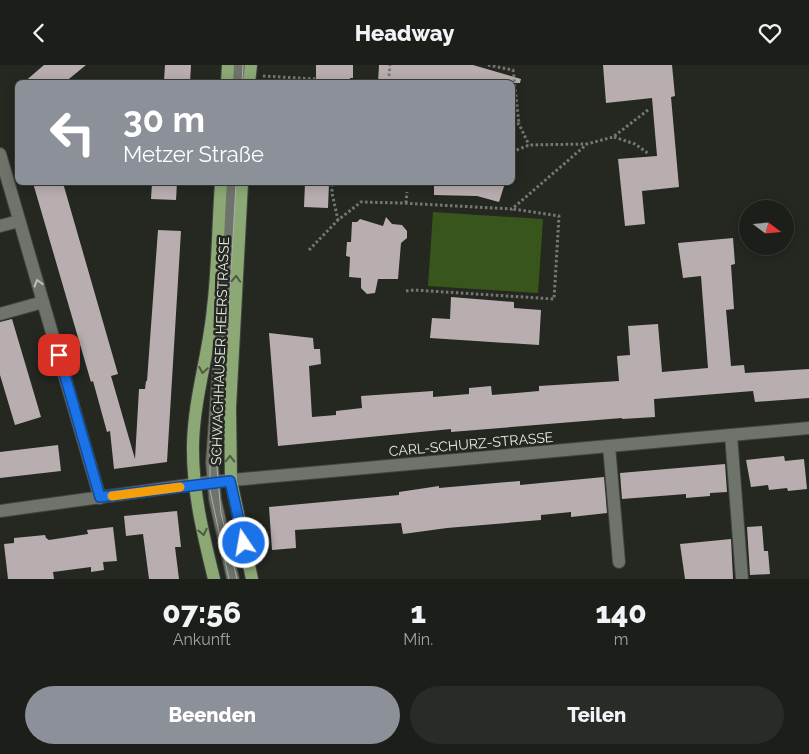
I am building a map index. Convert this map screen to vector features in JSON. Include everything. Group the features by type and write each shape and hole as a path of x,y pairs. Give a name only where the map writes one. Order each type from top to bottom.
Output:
{"main road":[{"path":"227,80 228,65"},
{"name":"SCHWACHHAUSER HEERSTRASSE","path":"214,579 194,485 193,437 213,309 221,185"},
{"name":"SCHWACHHAUSER HEERSTRASSE","path":"242,185 230,408 230,481 252,579"}],"street":[{"path":"238,80 239,65"},
{"path":"0,154 100,497"},
{"path":"232,185 212,461 219,521 233,579"},
{"path":"0,226 20,221"},
{"path":"0,314 43,302"},
{"name":"CARL-SCHURZ-STRASSE","path":"0,511 213,482 809,428"},
{"path":"732,435 742,579"},
{"path":"609,446 619,562"}],"path":[{"path":"388,76 390,65"},
{"path":"488,65 513,70 514,80"},
{"path":"250,74 316,79"},
{"path":"515,88 519,125 529,145"},
{"path":"515,151 529,145 587,144 613,137 648,110"},
{"path":"515,124 519,125"},
{"path":"613,137 635,144 649,154"},
{"path":"512,209 587,144"},
{"path":"332,185 338,220"},
{"path":"406,203 407,191"},
{"path":"309,250 338,220 361,202 512,209 558,216 554,299 406,291"}],"green space":[{"path":"433,212 543,219 538,293 428,286"}],"building":[{"path":"44,65 86,65 68,80 26,80"},
{"path":"165,65 191,65 190,80 164,80"},
{"path":"316,65 353,65 353,78 350,78 350,80 316,80"},
{"path":"379,65 473,65 521,79 520,83 515,83 515,80 378,80"},
{"path":"603,65 672,65 675,96 671,97 679,187 642,191 645,224 625,226 618,159 657,156 652,98 606,103"},
{"path":"34,185 64,185 118,374 111,376 135,459 139,389 145,389 147,381 158,230 181,231 167,462 114,469 110,431 107,432 93,381 91,382"},
{"path":"152,185 177,185 176,200 151,199"},
{"path":"305,185 329,185 328,208 304,207"},
{"path":"434,185 504,185 499,202 477,196 434,195"},
{"path":"386,217 392,224 402,225 407,231 407,238 401,243 398,279 378,279 375,293 367,294 361,288 361,278 349,277 350,257 346,256 347,242 351,242 352,222 357,222 360,219 383,226"},
{"path":"733,238 735,264 731,265 734,309 726,310 731,366 744,365 745,373 809,369 809,398 755,402 753,391 654,399 655,417 451,432 451,429 278,446 269,333 313,338 314,349 320,349 321,364 309,366 312,417 336,415 336,411 362,408 361,396 433,391 433,397 469,394 469,388 491,386 492,395 539,391 539,386 619,381 617,356 630,355 628,326 658,324 662,372 708,368 701,276 683,278 678,243"},
{"path":"451,297 514,302 514,308 541,310 539,345 430,338 432,318 450,319"},
{"path":"12,319 41,417 15,425 0,375 0,322"},
{"path":"58,445 61,471 0,478 0,452"},
{"path":"784,456 785,461 804,459 807,489 788,491 787,488 769,490 768,485 751,487 746,460"},
{"path":"725,464 727,492 686,498 686,494 622,499 620,473"},
{"path":"604,477 607,513 571,517 571,512 541,515 541,520 447,528 403,534 401,523 295,530 296,548 272,550 269,507 399,495 399,492 439,486 439,488 520,481 520,485"},
{"path":"177,511 181,547 175,547 179,579 149,579 143,534 126,536 124,516"},
{"path":"762,526 764,551 768,551 770,574 750,575 747,527"},
{"path":"113,527 117,561 103,562 104,570 91,572 91,567 53,572 54,579 8,579 4,544 14,543 14,538 45,535 49,540 88,534 87,530"},
{"path":"731,539 733,579 685,579 680,544"}],"tram line":[{"path":"242,80 243,65"},
{"path":"236,185 227,344 216,457 221,513 237,579"},
{"path":"218,362 221,315"},
{"path":"213,414 210,445 210,490 229,579"}],"slow traffic":[{"path":"112,496 180,487"}],"route":[{"path":"59,355 100,497 230,481 244,543"}]}
